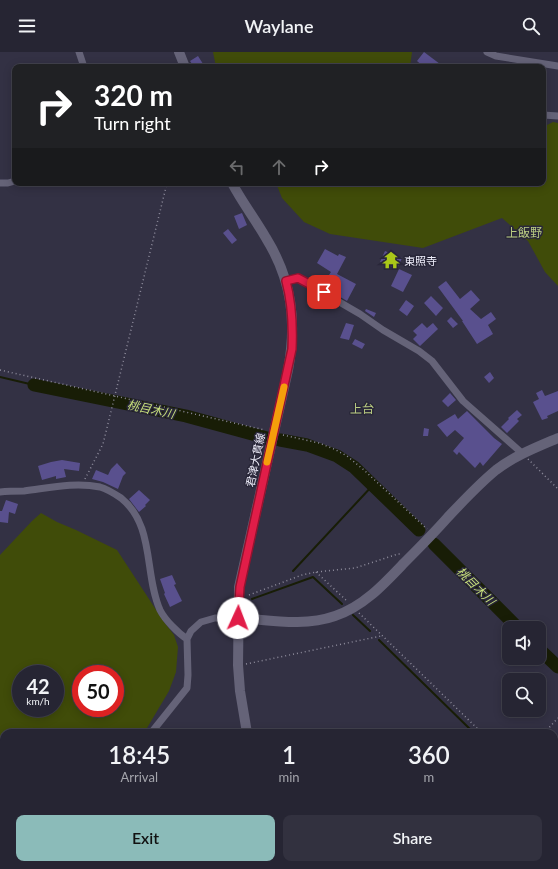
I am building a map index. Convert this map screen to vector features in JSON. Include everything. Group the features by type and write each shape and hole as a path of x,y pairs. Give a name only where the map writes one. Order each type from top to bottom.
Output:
{"main road":[{"path":"179,52 183,64"},
{"name":"君津大貫線","path":"234,186 272,250 286,281 290,297 293,325 292,349 240,587 238,618 238,665 240,690 246,729"},
{"path":"238,618 297,623 322,620 354,608 369,597 458,506 496,470 522,454 558,438"}],"street":[{"path":"79,52 83,64"},
{"path":"487,52 496,56 546,64"},
{"path":"546,64 558,66"},
{"path":"546,114 558,116"},
{"path":"0,183 12,182"},
{"path":"286,281 298,278 360,314 383,330 419,351 432,361 463,401 522,454"},
{"path":"0,492 23,491 61,485 101,487 130,505 141,524 155,593 161,611 179,633 187,639"},
{"path":"154,729 187,688 187,639 191,631 201,622 215,618 238,618"}],"path":[{"path":"82,486 104,444 166,186"},
{"path":"0,370 319,443 347,456 432,534"},
{"path":"522,454 558,489"},
{"path":"249,595 302,575 355,568 398,554 410,556"},
{"path":"316,572 478,729"},
{"path":"238,665 382,635"},
{"path":"548,729 558,718"}],"green space":[{"path":"213,52 412,52 410,64 215,64"},
{"path":"553,122 558,123 558,286 545,272 528,241 502,218 423,248 330,234 304,222 282,198 277,186 546,186 546,126"},
{"path":"41,513 117,550 174,635 178,647 176,672 169,691 146,729 0,729 0,555"}],"building":[{"path":"424,52 440,64 420,64 417,61"},
{"path":"198,56 203,64 192,64 190,61"},
{"path":"242,213 247,225 239,229 234,216"},
{"path":"228,229 237,240 232,244 223,233"},
{"path":"325,249 338,256 339,254 346,257 337,274 356,284 347,301 335,294 340,286 327,278 331,272 317,263"},
{"name":"東照寺","path":"385,251 402,258 397,269 380,262"},
{"path":"399,269 412,275 403,292 391,286"},
{"path":"446,281 460,299 471,290 480,300 470,309 481,319 491,312 496,319 488,325 493,334 477,344 463,321 438,287"},
{"path":"431,296 443,308 436,316 424,303"},
{"path":"406,300 414,306 407,316 399,310"},
{"path":"366,309 376,313 374,317 365,311"},
{"path":"451,317 458,324 453,328 447,321"},
{"path":"346,323 354,325 349,340 340,338"},
{"path":"422,323 427,328 433,323 438,329 420,346 413,339 417,335 413,331"},
{"path":"355,339 365,344 362,349 352,344"},
{"path":"490,372 494,378 489,383 484,377"},
{"path":"542,390 545,396 558,391 558,411 542,420 533,402 539,399 536,393"},
{"path":"450,393 456,400 448,407 442,401"},
{"path":"517,410 522,415 517,419 519,421 507,433 501,427"},
{"path":"467,411 502,444 483,466 480,462 475,468 459,452 457,455 453,451 464,438 455,430 447,437 437,425 455,414 458,419"},
{"path":"424,428 429,429 428,436 423,436"},
{"path":"62,460 80,463 79,471 64,469 66,477 56,479 56,476 42,480 38,466"},
{"path":"117,463 126,473 123,476 118,489 92,479 96,470 108,475"},
{"path":"139,490 150,500 139,512 129,499"},
{"path":"6,500 18,504 15,514 9,512 8,523 0,522 0,511 2,511"},
{"path":"172,575 176,584 174,585 182,601 170,607 164,594 165,593 160,579"}],"waterway":[{"path":"0,377 34,385"},
{"name":"桃目木川","path":"34,385 186,416 267,438"},
{"name":"桃目木川","path":"280,440 307,445 337,456 354,467 419,530"},
{"path":"293,571 373,485"},
{"name":"桃目木川","path":"434,544 511,621"},
{"path":"252,599 313,577 342,604"},
{"path":"353,615 370,631"},
{"path":"379,640 470,729"},
{"name":"桃目木川","path":"546,656 558,667"}],"slow traffic":[{"path":"267,462 284,387"}],"place":[{"name":"東照寺","path":"391,260"}],"district":[{"name":"上飯野","path":"524,232"},
{"name":"上台","path":"362,408"}],"route":[{"path":"238,618 240,587 246,556 292,349 293,325 290,297 286,281 298,278 324,292"}]}
